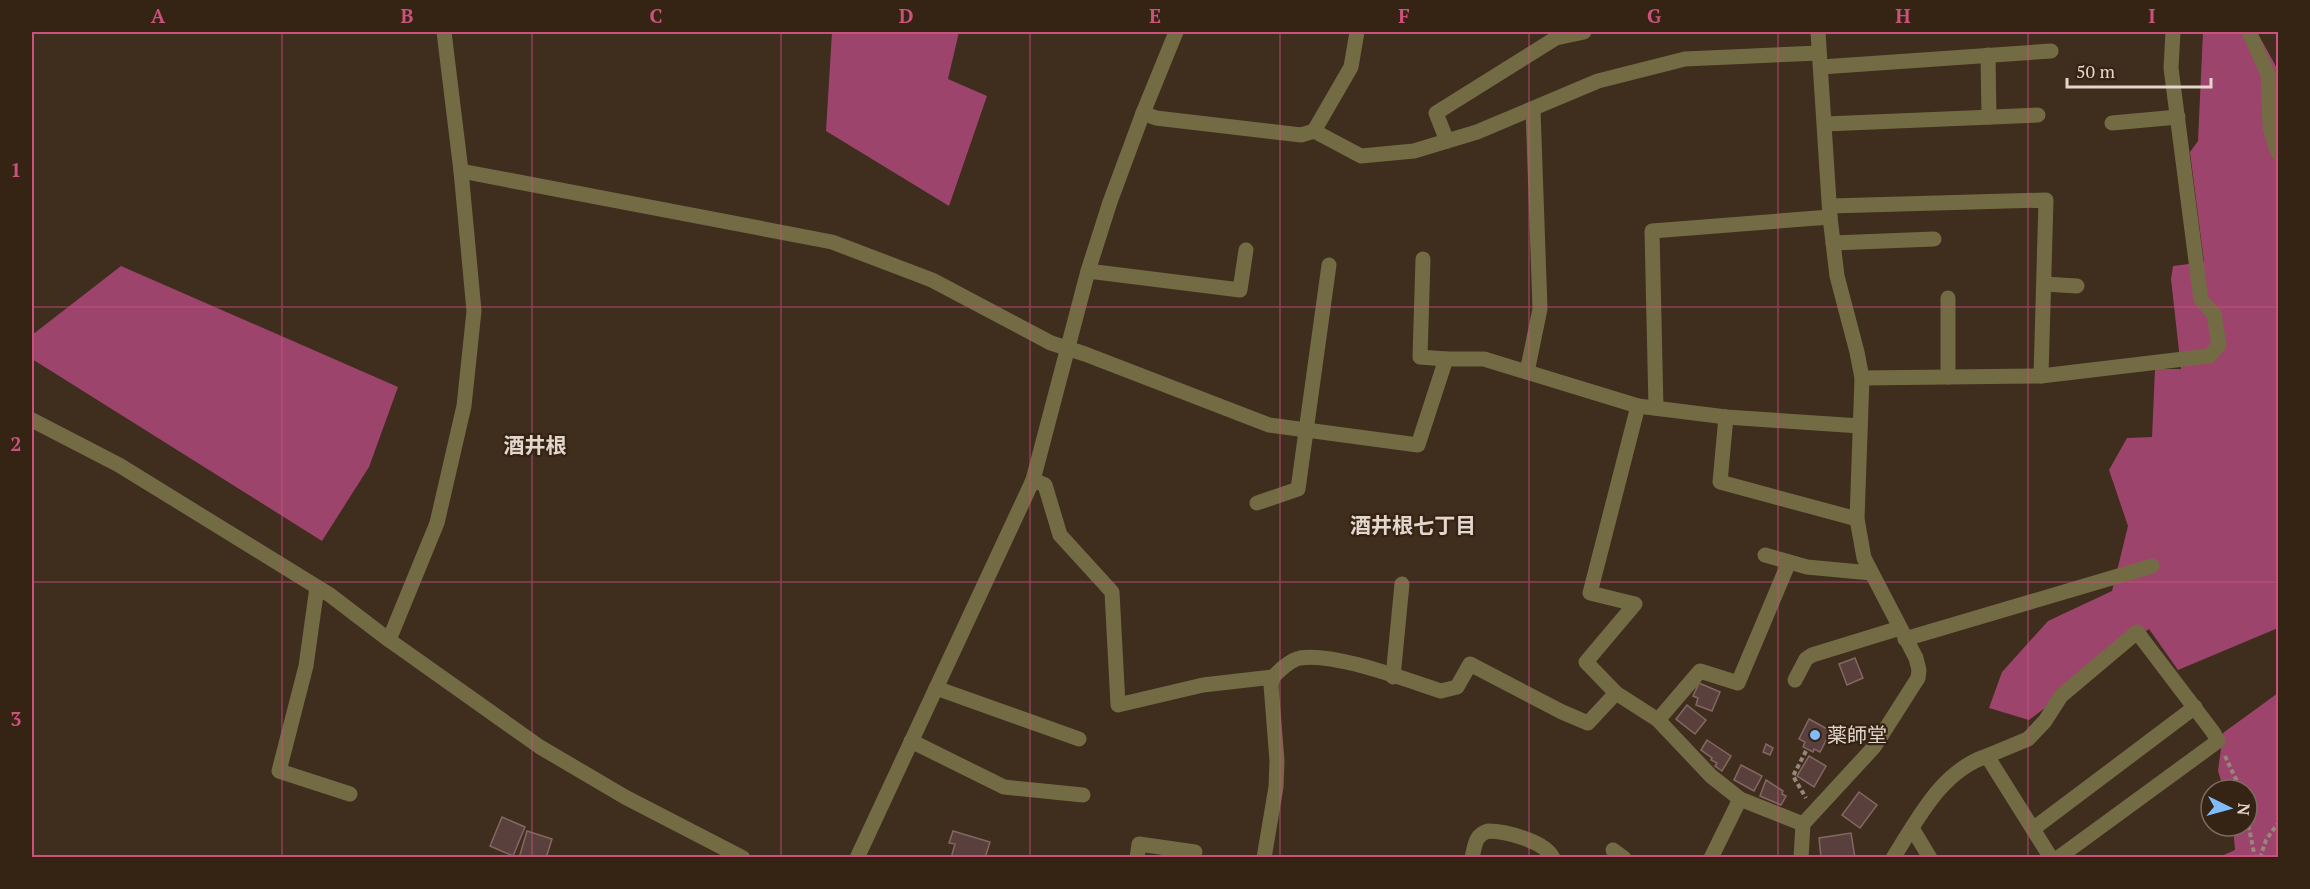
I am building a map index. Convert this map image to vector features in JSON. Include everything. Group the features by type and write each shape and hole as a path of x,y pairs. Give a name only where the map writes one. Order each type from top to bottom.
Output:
{"street":[{"path":"389,640 436,522 464,406 474,311 461,171 444,32"},
{"path":"857,858 1033,480 1088,271 1110,202 1176,32"},
{"path":"1143,113 1156,118 1301,135 1314,131 1350,67 1358,32"},
{"path":"1447,141 1436,113 1556,38 1584,32"},
{"path":"1801,858 1803,824 1874,747 1918,678 1919,670 1916,658 1864,558 1857,519 1862,378 1837,276 1830,212 1818,32"},
{"path":"1862,378 2041,376 2209,356 2219,345 2214,314 2201,300 2172,68 2173,32"},
{"path":"2249,32 2268,74 2270,128 2278,153"},
{"path":"1314,131 1361,156 1414,151 1477,132 1598,81 1685,59 1820,60 2051,51"},
{"path":"1988,55 1989,117"},
{"path":"1527,372 1540,309 1533,109"},
{"path":"1825,124 2038,115"},
{"path":"2112,123 2178,117"},
{"path":"461,171 832,242 932,280 1051,343 1269,425 1418,445 1446,359"},
{"path":"1656,408 1652,231 1830,212 2046,200 2041,376"},
{"path":"1833,243 1934,240"},
{"path":"1088,271 1240,290 1246,250"},
{"path":"1423,259 1420,357 1484,359 1638,406 1726,417 1860,426"},
{"path":"1257,503 1298,489 1329,265"},
{"path":"2044,284 2077,286"},
{"path":"1948,298 1948,377"},
{"path":"1638,406 1590,593 1635,604 1587,662 1616,693 1658,720 1711,776 1740,799 1803,824"},
{"path":"1726,417 1720,482 1857,519"},
{"path":"32,420 119,465 317,587 540,747 625,797 743,858"},
{"path":"1033,480 1045,485 1060,535 1112,591 1118,705 1203,685 1273,677 1298,658 1317,657 1336,659 1441,691 1457,687 1470,664 1588,723 1616,693"},
{"path":"1765,555 1807,567 1871,573"},
{"path":"1658,720 1700,671 1738,683 1789,562"},
{"path":"1795,680 1806,659 1812,655 1903,634 2152,566"},
{"path":"1393,676 1402,584"},
{"path":"317,587 306,666 279,771 350,794"},
{"path":"1893,858 1928,802 1948,779 1975,760 2028,738 2045,721 2061,696 2138,632 2218,741 2058,858"},
{"path":"1264,858 1276,787 1273,677"},
{"path":"936,688 1079,739"},
{"path":"2033,829 2195,707"},
{"path":"911,741 1004,787 1083,795"},
{"path":"1987,756 2051,858"},
{"path":"1711,858 1740,799"},
{"path":"1912,828 1930,858"},
{"path":"1472,858 1475,840 1480,833 1488,831 1537,843 1547,849 1553,858"},
{"path":"1137,858 1139,844 1195,852"}],"path":[{"path":"2218,741 2235,778"},
{"path":"1805,796 1793,776 1806,751"},
{"path":"2260,858 2266,840 2278,823"},
{"path":"2251,838 2255,858"}],"shaded area":[{"path":"832,32 959,32 948,79 987,96 949,206 826,131"},
{"path":"2203,32 2257,32 2278,70 2278,628 2178,670 2149,629 2029,720 1989,708 2002,672 2048,621 2112,591 2128,526 2109,470 2127,438 2152,437 2155,369 2181,369 2171,279 2173,266 2204,262 2190,152 2198,141"},
{"path":"121,266 398,387 369,467 322,541 32,359 32,335"},
{"path":"2278,693 2278,857 2217,858 2235,850 2234,838 2259,838 2259,778 2220,778 2218,771 2223,733"}],"building":[{"path":"1855,658 1863,678 1847,685 1839,664"},
{"path":"1699,683 1720,692 1712,711 1696,705 1698,698 1693,696"},
{"path":"1687,705 1706,720 1695,734 1676,719"},
{"path":"1809,719 1831,731 1820,752 1814,749 1813,752 1803,747 1805,742 1799,739"},
{"path":"1707,740 1731,756 1722,771 1715,766 1717,763 1711,760 1712,758 1701,750"},
{"path":"1766,744 1773,748 1770,755 1763,752"},
{"path":"1809,756 1826,766 1814,787 1797,776"},
{"path":"1741,765 1762,776 1754,791 1734,780"},
{"path":"1766,780 1783,791 1782,794 1786,796 1781,805 1760,796"},
{"path":"1859,792 1877,805 1860,828 1842,815"},
{"path":"502,817 525,827 513,856 490,846"},
{"path":"527,831 552,839 546,858 519,858"},
{"path":"953,831 990,842 985,858 951,858 955,844 949,843"},
{"path":"1851,833 1855,858 1821,858 1819,838"}],"place":[{"name":"薬師堂","path":"1815,735"}],"district":[{"name":"酒井根","path":"535,446"},
{"name":"酒井根七丁目","path":"1413,526"}]}
